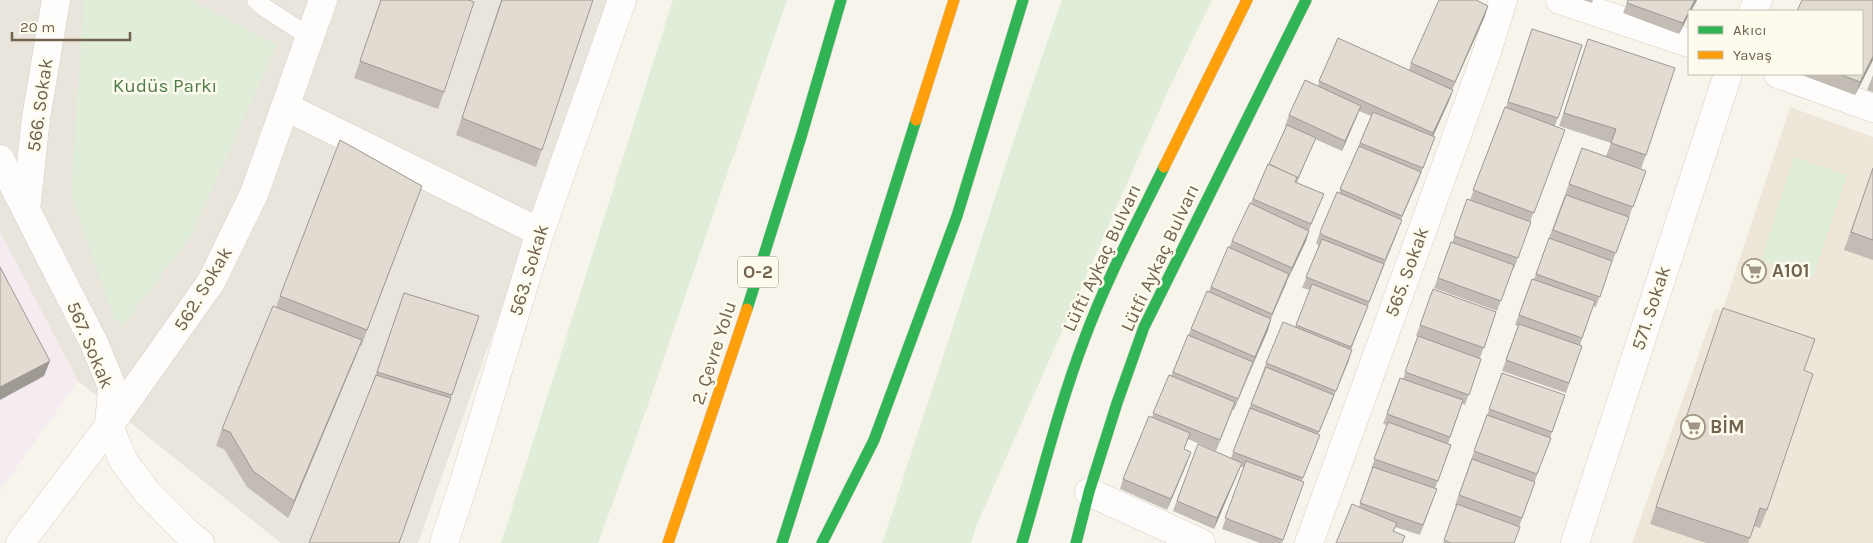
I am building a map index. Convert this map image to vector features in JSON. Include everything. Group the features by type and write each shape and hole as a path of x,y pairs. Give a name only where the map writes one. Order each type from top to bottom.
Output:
{"main road":[{"name":"2. Çevre Yolu","path":"668,543 706,435 804,128 841,0"},
{"path":"782,543 954,0"},
{"path":"822,543 874,440 957,216 1023,0"},
{"name":"Lüfti Aykaç Bulvarı","path":"1022,543 1062,400 1084,339 1112,272 1247,0"},
{"name":"Lütfi Aykaç Bulvarı","path":"1076,543 1089,492 1117,403 1144,327 1306,0"}],"street":[{"name":"566. Sokak","path":"26,210 36,118 56,0"},
{"name":"562. Sokak","path":"20,543 109,426 212,282 254,194 323,0"},
{"name":"563. Sokak","path":"444,543 540,232 622,0"},
{"name":"565. Sokak","path":"1309,543 1487,52 1504,0"},
{"path":"1560,0 1688,43"},
{"name":"571. Sokak","path":"1575,543 1728,75"},
{"path":"1781,75 1873,108"},
{"path":"286,108 540,232"},
{"name":"567. Sokak","path":"0,159 95,345 112,387 109,426 124,462 147,492 186,532 200,543"},
{"path":"1089,492 1201,543"}],"lane":[{"path":"256,0 265,8 310,37"}],"shaded area":[{"path":"0,0 612,0 418,543 281,543 78,381 0,232"},
{"path":"1790,107 1873,137 1873,543 1632,543 1715,308 1722,311"},
{"path":"0,232 78,381 0,491"}],"green space":[{"name":"Kudüs Parkı","path":"84,0 191,0 277,45 191,236 123,325 114,318 71,194"},
{"path":"673,0 787,0 636,439 598,543 501,543"},
{"path":"1062,0 1212,0 1166,95 977,524 971,543 882,543 1029,94"},
{"path":"1794,157 1847,175 1813,277 1761,260"}],"building":[{"path":"381,0 468,0 474,2 444,92 360,61"},
{"path":"502,0 593,0 542,150 462,118"},
{"path":"1439,0 1476,0 1488,6 1455,82 1411,63"},
{"path":"1628,0 1695,0 1688,10 1683,23 1627,3"},
{"path":"1802,0 1873,0 1873,56 1860,82 1842,75 1863,75 1863,10 1797,10"},
{"path":"1532,29 1582,45 1558,118 1508,102"},
{"path":"1338,38 1453,90 1433,133 1319,81"},
{"path":"1588,39 1675,68 1646,155 1611,143 1616,129 1564,113"},
{"path":"1305,80 1361,106 1345,141 1289,115"},
{"path":"1505,107 1565,130 1534,213 1473,190"},
{"path":"1373,112 1435,137 1423,168 1360,143"},
{"path":"1287,125 1316,138 1298,178 1269,164"},
{"path":"340,140 422,186 367,330 280,296"},
{"path":"1359,146 1421,172 1402,216 1340,189"},
{"path":"1582,148 1646,171 1633,207 1569,184"},
{"path":"1268,164 1297,177 1295,182 1324,194 1311,224 1253,199"},
{"path":"1873,168 1873,240 1851,232"},
{"path":"1337,192 1402,220 1385,260 1322,235 1320,232"},
{"path":"1566,195 1629,217 1616,253 1553,230"},
{"path":"1467,199 1531,222 1518,258 1454,236"},
{"path":"1250,203 1309,231 1292,268 1232,241"},
{"path":"1549,238 1612,261 1600,297 1536,274"},
{"path":"1322,239 1384,264 1369,302 1306,277"},
{"path":"1451,242 1514,265 1501,301 1438,278"},
{"path":"1228,247 1289,274 1272,314 1211,287"},
{"path":"0,267 50,361 0,387"},
{"path":"1532,279 1595,301 1582,338 1519,315"},
{"path":"1312,284 1368,306 1351,347 1296,325"},
{"path":"1433,289 1496,312 1484,348 1420,325"},
{"path":"1207,291 1271,319 1255,357 1191,329"},
{"path":"404,293 479,316 452,395 377,372"},
{"path":"273,306 362,340 294,501 253,471 230,432 222,429"},
{"path":"1723,308 1815,339 1804,370 1813,374 1767,510 1760,508 1750,538 1656,507"},
{"path":"1283,322 1352,350 1336,391 1266,363"},
{"path":"1519,324 1582,346 1569,383 1506,360"},
{"path":"1188,335 1253,362 1238,399 1173,372"},
{"path":"1418,336 1481,359 1469,395 1405,372"},
{"path":"1266,367 1334,395 1319,432 1251,404"},
{"path":"1502,373 1565,395 1552,432 1489,409"},
{"path":"376,375 451,398 399,543 309,543"},
{"path":"1169,375 1235,402 1220,440 1153,413"},
{"path":"1400,378 1463,400 1450,437 1387,414"},
{"path":"1250,408 1320,435 1303,478 1233,452"},
{"path":"1487,415 1551,438 1537,474 1474,451"},
{"path":"1149,416 1190,433 1184,449 1191,452 1171,499 1123,479"},
{"path":"1388,422 1451,445 1438,481 1374,459"},
{"path":"1198,444 1242,463 1217,518 1177,501"},
{"path":"1472,459 1535,482 1522,518 1459,495"},
{"path":"1246,461 1304,482 1283,540 1225,518"},
{"path":"1373,467 1437,489 1423,525 1360,503"},
{"path":"1352,504 1397,523 1393,531 1405,536 1402,543 1336,543"},
{"path":"1457,504 1520,527 1514,543 1451,543 1444,540"}],"traffic: fast":[{"path":"747,309 801,137 841,0"},
{"path":"822,543 874,440 957,216 1023,0"},
{"path":"1076,543 1089,492 1117,403 1144,327 1306,0"},
{"path":"782,543 916,120"},
{"path":"1022,543 1059,415 1084,340 1112,274 1164,167"}],"traffic: slow":[{"path":"916,120 954,0"},
{"path":"1164,167 1247,0"},
{"path":"668,543 747,309"}],"place":[{"name":"A101","path":"1754,271"},
{"name":"BİM","path":"1693,427"}]}
